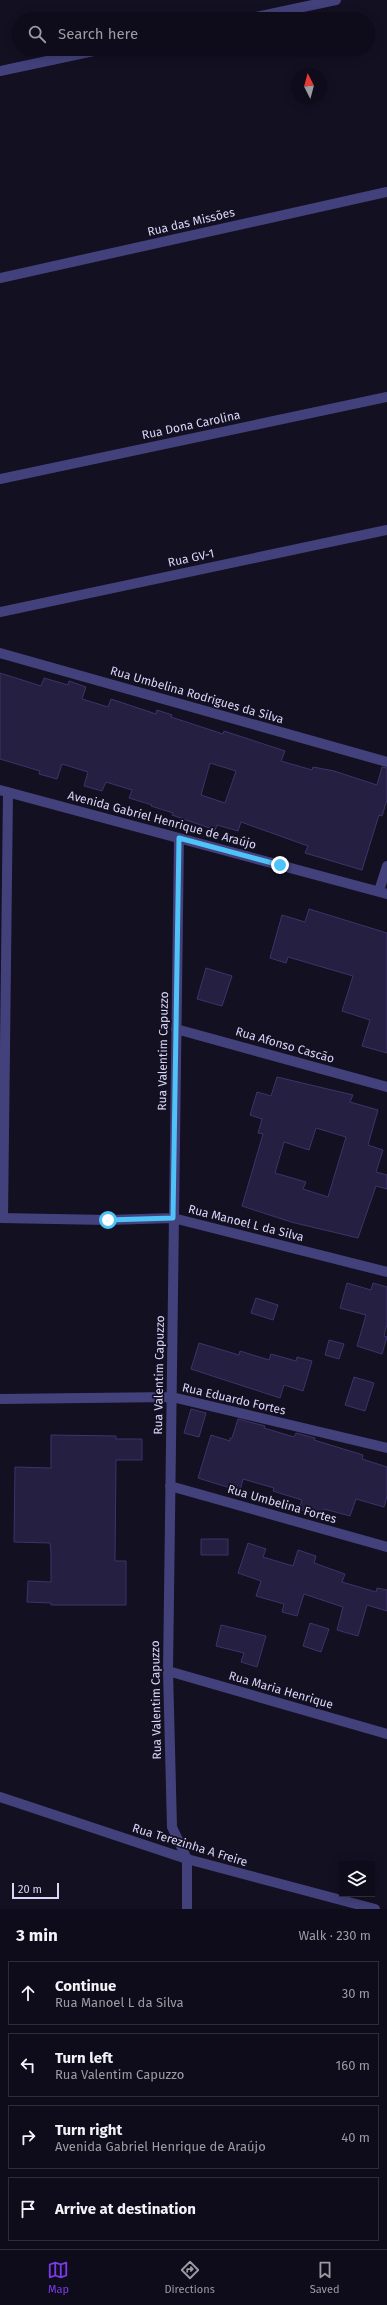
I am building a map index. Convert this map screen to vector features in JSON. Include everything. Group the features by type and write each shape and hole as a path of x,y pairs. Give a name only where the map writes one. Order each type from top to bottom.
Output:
{"street":[{"path":"279,12 336,0"},
{"path":"0,71 70,56"},
{"name":"Rua das Missões","path":"0,278 387,192"},
{"name":"Rua Dona Carolina","path":"0,479 387,396"},
{"name":"Rua GV-1","path":"0,612 387,530"},
{"name":"Rua Umbelina Rodrigues da Silva","path":"0,653 387,762"},
{"path":"2,1218 4,791"},
{"name":"Avenida Gabriel Henrique de Araújo","path":"4,791 383,892"},
{"name":"Rua Valentim Capuzzo","path":"179,838 168,1671 172,1827 187,1859 187,1909"},
{"path":"383,892 387,866"},
{"name":"Rua Afonso Cascão","path":"176,1029 387,1087"},
{"name":"Rua Manoel L da Silva","path":"2,1218 108,1220 173,1218 387,1272"},
{"name":"Rua Eduardo Fortes","path":"0,1399 172,1397 387,1448"},
{"name":"Rua Umbelina Fortes","path":"170,1486 387,1547"},
{"name":"Rua Maria Henrique","path":"168,1671 387,1734"},
{"name":"Rua Terezinha A Freire","path":"0,1797 187,1859 375,1909"}],"building":[{"path":"0,673 41,686 44,678 68,685 69,681 86,687 82,699 108,707 111,699 156,714 157,710 172,715 171,717 223,734 224,731 285,751 281,761 312,770 313,767 334,771 377,785 382,767 387,768 387,800 382,816 379,815 362,870 305,853 308,846 241,822 238,831 217,825 215,830 172,815 173,813 151,806 152,805 129,798 132,790 106,782 102,791 84,786 88,772 62,764 57,779 39,774 40,771 0,759","holes":["210,763 236,771 225,803 201,795"]},
{"path":"309,909 387,933 387,1053 362,1046 370,1020 342,1011 353,976 288,957 286,963 270,958 282,915 305,922"},
{"path":"206,968 232,976 222,1006 197,999"},
{"path":"277,1077 353,1095 350,1102 378,1110 368,1145 383,1150 376,1172 387,1175 387,1189 376,1186 358,1238 291,1222 242,1206 263,1134 258,1133 262,1119 250,1115 257,1092 271,1096","holes":["316,1128 346,1137 328,1197 303,1189 306,1182 275,1173 284,1142 309,1150"]},
{"path":"347,1283 371,1290 373,1283 387,1287 387,1324 384,1336 387,1337 382,1354 357,1346 366,1315 340,1308"},
{"path":"256,1298 278,1305 273,1320 251,1313"},
{"path":"329,1340 344,1344 339,1359 325,1355"},
{"path":"199,1343 239,1355 240,1351 269,1360 271,1354 296,1361 297,1357 312,1361 303,1391 284,1385 280,1398 191,1369"},
{"path":"354,1377 374,1383 365,1411 345,1405"},
{"path":"191,1409 206,1413 199,1437 184,1433"},
{"path":"238,1419 265,1426 264,1428 294,1437 296,1433 315,1438 314,1440 363,1455 362,1459 387,1467 387,1496 384,1507 356,1499 350,1516 324,1509 322,1516 299,1509 302,1500 273,1491 274,1488 243,1479 240,1491 198,1478 211,1435 230,1441"},
{"path":"51,1435 116,1436 116,1439 142,1439 142,1460 116,1460 115,1561 126,1561 126,1605 51,1605 51,1603 27,1602 28,1581 51,1582 51,1552 50,1543 14,1542 15,1467 51,1468"},
{"path":"201,1539 228,1539 228,1555 201,1555"},
{"path":"248,1543 266,1549 263,1557 293,1566 298,1550 316,1556 314,1563 345,1574 342,1582 376,1592 377,1588 387,1590 387,1611 367,1605 358,1636 337,1630 343,1607 304,1594 297,1616 282,1612 284,1604 256,1596 261,1581 238,1573"},
{"path":"310,1623 329,1629 321,1652 303,1646"},
{"path":"221,1625 266,1636 257,1667 241,1662 244,1653 216,1646"}],"route":[{"path":"108,1220 173,1218 179,838 280,865"}]}
